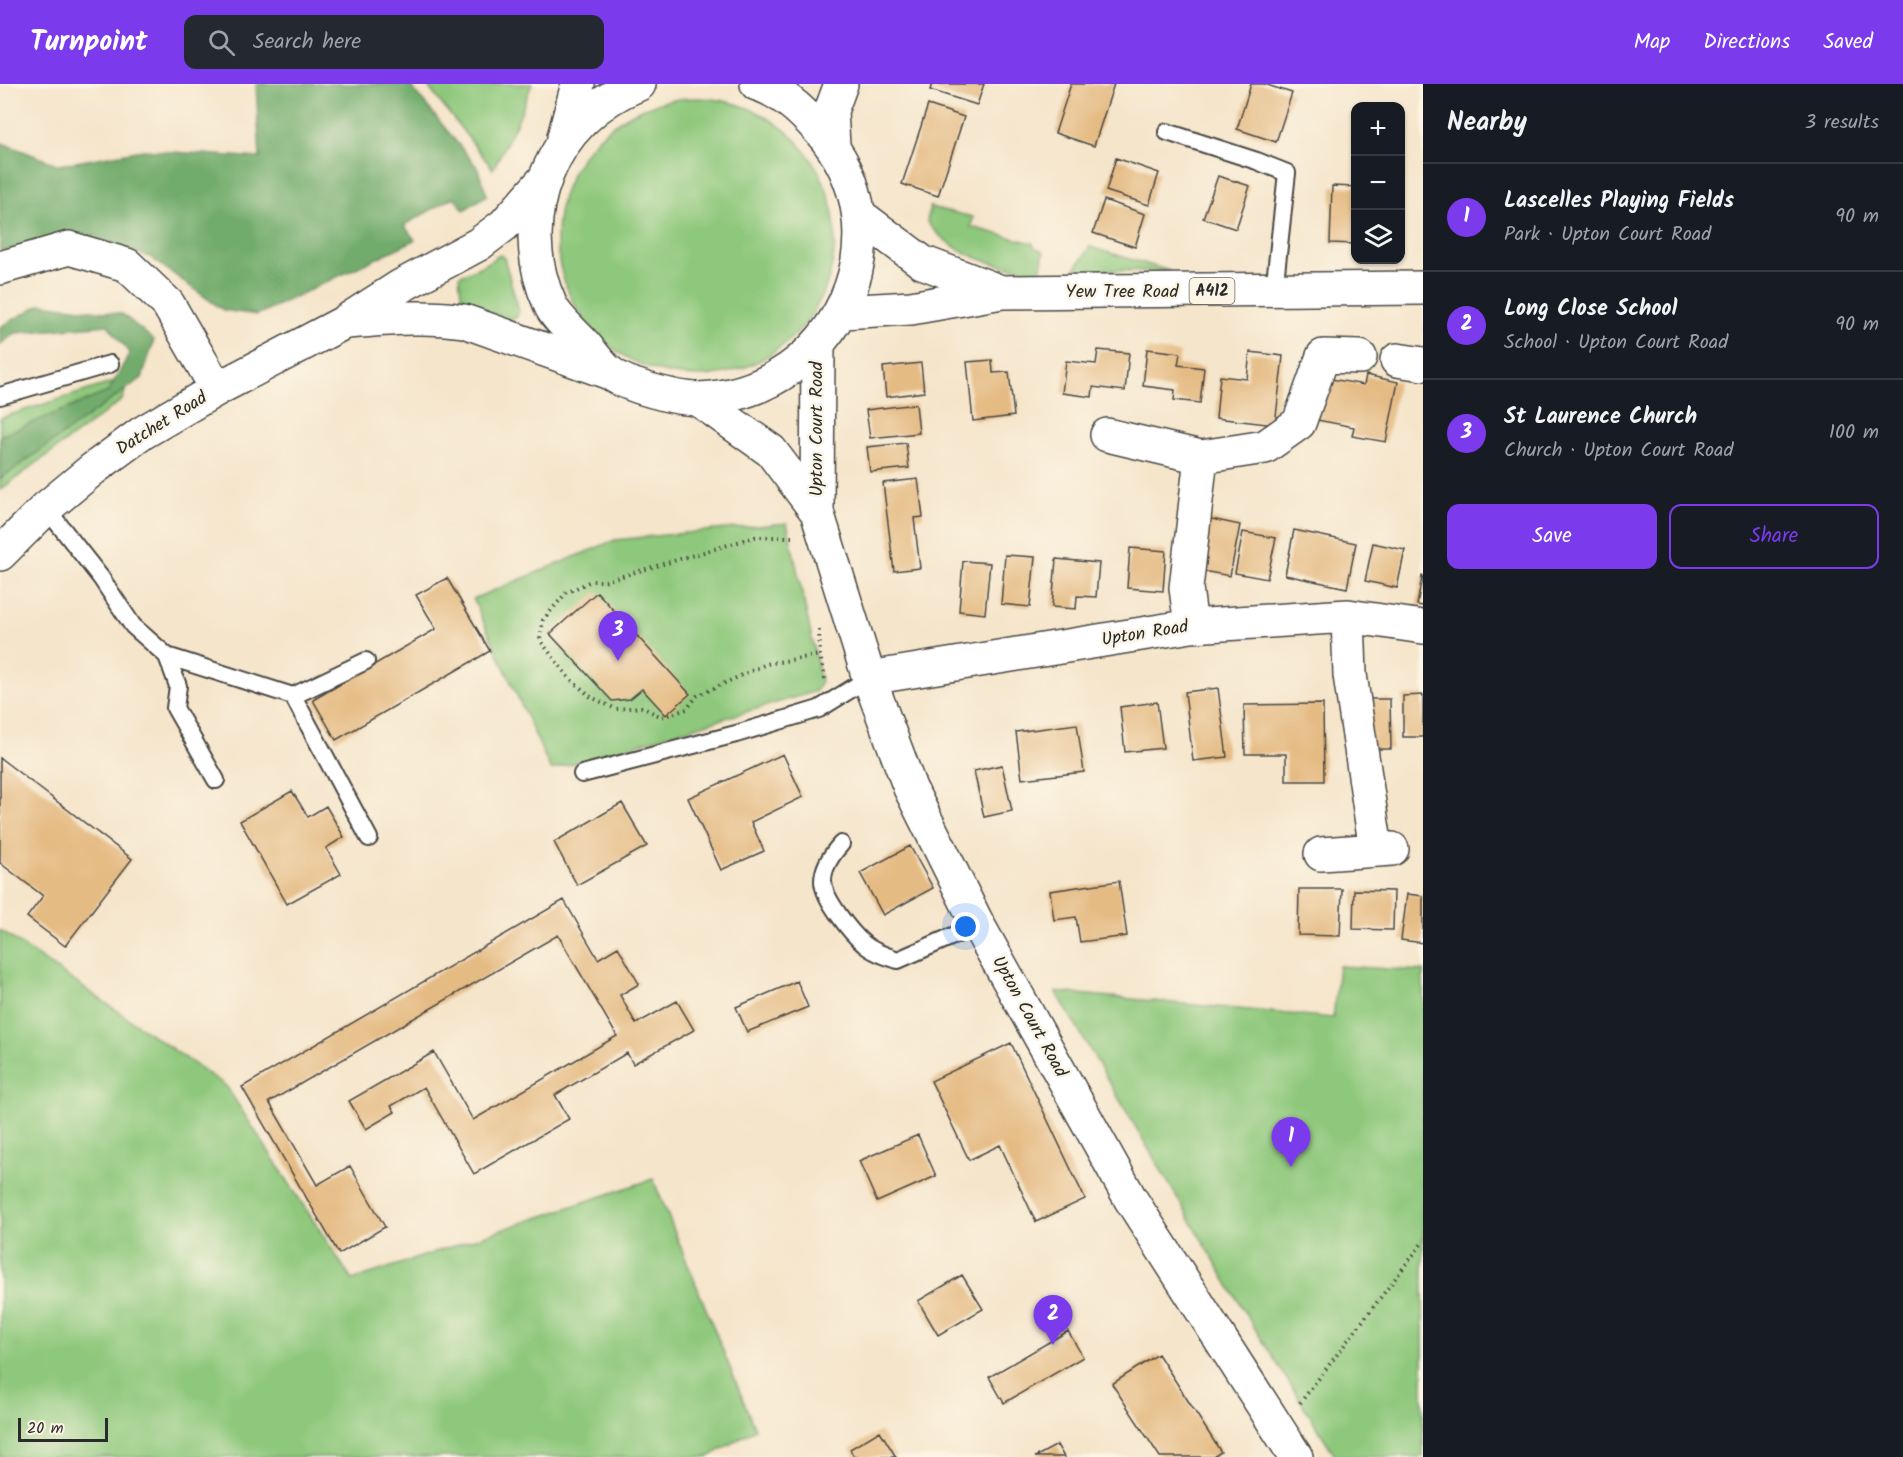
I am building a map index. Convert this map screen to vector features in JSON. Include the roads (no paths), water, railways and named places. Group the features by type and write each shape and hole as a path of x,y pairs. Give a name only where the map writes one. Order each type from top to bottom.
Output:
{"street":[{"path":"578,84 563,142 543,181 534,223 537,266 550,306 610,373"},
{"path":"563,142 588,113 620,91 639,84"},
{"path":"698,399 744,392 786,372 818,345 842,312 858,265 859,215 850,179 833,145 801,110 757,84"},
{"path":"833,145 831,111 841,84"},
{"name":"Datchet Road","path":"0,554 46,508 142,433 217,389 344,323 401,286 479,244 504,225 543,181"},
{"name":"Yew Tree Road","path":"859,215 922,262 1002,292"},
{"path":"0,268 69,248 127,265 168,304 217,389"},
{"name":"Yew Tree Road","path":"842,312 911,308 1002,292 1423,288"},
{"name":"Datchet Road","path":"344,323 439,317 464,321 610,373 652,392 698,399"},
{"name":"Upton Court Road","path":"818,345 817,512 869,678 910,788 978,925 1130,1198 1287,1444"},
{"path":"1107,435 1201,457 1265,447 1299,423 1323,356 1360,357"},
{"name":"Upton Court Road","path":"698,399 771,451 817,512"},
{"path":"1191,626 1186,588 1201,457"},
{"path":"1321,854 1384,850 1350,675 1348,616"},
{"name":"Upton Road","path":"869,678 1191,626 1348,616 1423,627"}],"lane":[{"path":"1167,132 1287,173 1274,291"},
{"path":"0,396 110,364"},
{"path":"46,508 101,578 133,626 167,656 293,696 366,661"},
{"path":"167,656 178,686 175,708 216,780"},
{"path":"582,774 736,734 819,709 869,678"},
{"path":"293,696 369,838"},
{"path":"841,844 833,853 825,869 823,883 834,909 865,945 898,960 978,925"}],"place":[{"name":"St Laurence Church","path":"618,661"},
{"name":"Lascelles Playing Fields","path":"1291,1167"},
{"name":"Long Close School","path":"1053,1345"}]}
